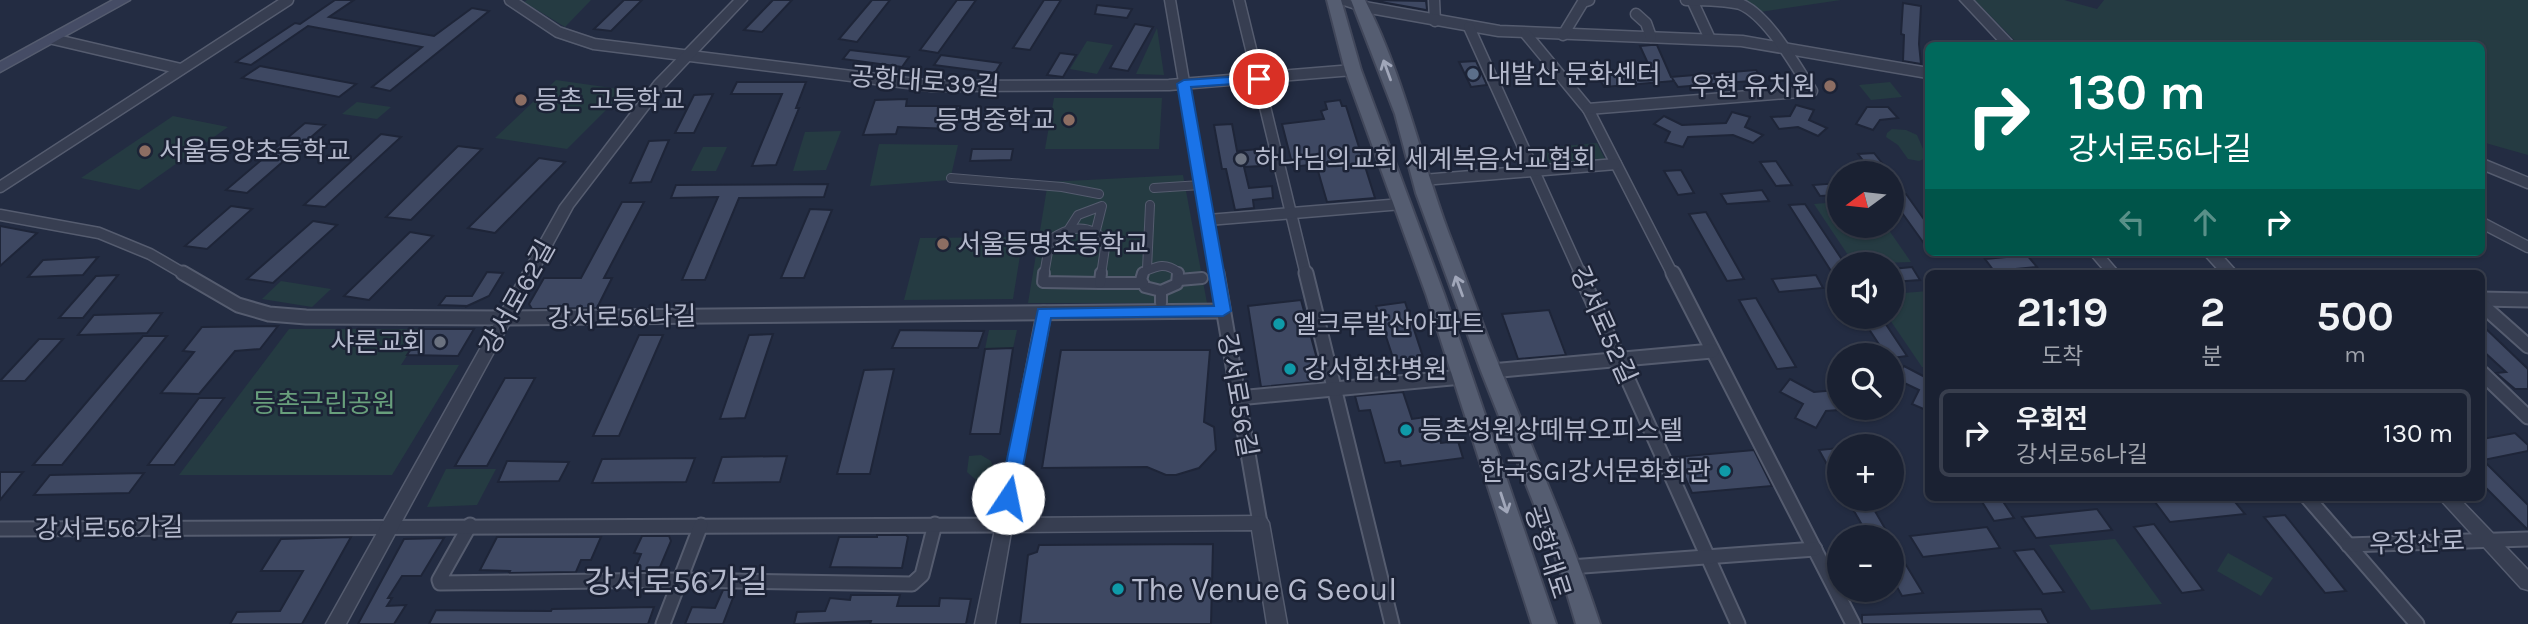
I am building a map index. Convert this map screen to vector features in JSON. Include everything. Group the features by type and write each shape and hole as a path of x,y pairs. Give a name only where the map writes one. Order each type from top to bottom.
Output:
{"main road":[{"path":"0,68 123,0"},
{"name":"공항대로","path":"1334,0 1353,70 1462,377 1544,624"},
{"name":"공항대로","path":"1358,3 1368,20 1403,114 1425,193 1491,371 1570,567 1585,615"},
{"path":"1530,624 1535,594"},
{"path":"1585,615 1605,624"}],"street":[{"path":"0,187 288,0"},
{"name":"공항대로39길","path":"510,0 568,38 932,86 1184,84 1353,70"},
{"name":"강서로62길","path":"336,624 567,206 660,84 741,0"},
{"name":"강서로56길","path":"1170,0 1277,624"},
{"path":"1239,0 1392,624"},
{"path":"1334,0 1435,21 1526,34 1710,39 1783,48 1925,72"},
{"path":"1434,0 1435,21"},
{"path":"1563,36 1583,2 1589,0"},
{"path":"1588,109 1812,91 1783,48 1742,4 1730,1 1686,0"},
{"path":"1692,0 1710,39"},
{"path":"1966,0 2007,42"},
{"path":"1636,14 1646,23 1651,37"},
{"name":"강서로52길","path":"1469,27 1738,624"},
{"path":"1526,34 1588,109 1853,624"},
{"path":"53,39 181,69"},
{"path":"1423,180 1616,164"},
{"path":"2485,165 2528,183"},
{"path":"951,178 1062,187 1099,194"},
{"path":"1154,188 1201,185"},
{"path":"1208,220 1402,204"},
{"path":"1147,269 1150,205"},
{"path":"1069,229 1072,219 1082,210 1102,206 1096,230"},
{"name":"강서로56나길","path":"0,215 99,233 150,254 239,305 269,314 306,317 505,318 1223,311"},
{"path":"2485,225 2528,247"},
{"path":"1100,283 1106,241 1096,230 1069,229 1050,240 1043,282 1143,284 1150,289 1161,291 1173,287 1180,280 1202,278"},
{"path":"2098,256 2110,270"},
{"path":"2214,256 2227,270"},
{"path":"1143,284 1141,276 1147,269 1158,265 1170,266 1178,272 1180,280"},
{"path":"1161,291 1161,303"},
{"path":"2485,302 2528,300"},
{"path":"2485,305 2528,346"},
{"path":"985,624 1044,313"},
{"path":"1491,371 1712,351"},
{"path":"2485,376 2528,417"},
{"path":"1238,398 1462,377"},
{"path":"2310,501 2417,624"},
{"name":"우장산로","path":"2450,501 2528,582"},
{"name":"강서로56가길","path":"0,529 1259,523"},
{"name":"강서로56가길","path":"470,525 439,580 440,583 680,580 912,584 922,575 935,524"},
{"path":"663,624 701,525"},
{"path":"2486,539 2528,539"},
{"name":"우장산로","path":"2348,545 2486,539"},
{"path":"1570,567 1707,555 1815,550"}],"green space":[{"path":"591,0 565,27 524,2"},
{"path":"1737,0 1841,0 1760,12"},
{"path":"1975,0 2064,0 2097,9 2104,0 2528,0 2528,155 2485,143 2485,42 2016,42"},
{"path":"1157,28 1164,75 1136,74"},
{"path":"1087,41 1113,45 1097,74 1070,69"},
{"path":"556,80 626,90 567,149 495,138"},
{"path":"1890,82 1902,97 1871,100 1859,85"},
{"path":"1054,98 1162,98 1159,149 1045,149"},
{"path":"357,102 391,107 377,119 342,114"},
{"path":"173,116 228,127 139,190 81,178"},
{"path":"1892,129 1906,130 1917,135 1925,159 1919,161 1908,159 1898,145 1886,137"},
{"path":"841,131 826,170 793,171 805,132"},
{"path":"1597,143 1606,161 1550,165 1542,148"},
{"path":"879,144 958,145 950,180 870,186"},
{"path":"703,147 727,147 716,171 691,171"},
{"path":"1183,175 1207,303 1028,303 1048,182"},
{"path":"1827,203 1827,224 1814,204"},
{"path":"1023,237 1013,299 904,300 920,238"},
{"path":"1837,238 1894,238 1911,262 1904,262 1904,252 1846,252"},
{"path":"281,281 331,289 312,307 262,299"},
{"path":"1925,291 1925,367 1922,367 1896,329 1904,329 1904,293"},
{"name":"등촌근린공원","path":"289,329 424,329 401,365 459,365 392,475 179,475"},
{"path":"989,330 1017,330 1013,348 985,349"},
{"path":"981,455 991,461 995,472 985,488 967,472 969,456"},
{"path":"446,469 496,469 477,505 427,507"},
{"path":"2115,539 2162,604 2091,610 2049,545"},
{"path":"2228,553 2273,578 2261,596 2217,571"}],"building":[{"path":"335,0 354,0 329,17 434,36 472,8 489,11 390,91 372,87 422,47 308,26 251,65 236,62"},
{"path":"624,0 642,0 611,31 594,29"},
{"path":"773,0 792,0 762,32 744,30"},
{"path":"872,0 890,0 857,42 839,39"},
{"path":"957,0 976,0 938,53 920,50"},
{"path":"1044,0 1061,0 1030,50 1013,48"},
{"path":"1370,0 1426,1 1427,9 1426,10"},
{"path":"1903,3 1921,6 1921,64 1903,61"},
{"path":"1097,5 1132,9 1127,18 1095,14"},
{"path":"1135,24 1153,27 1128,71 1110,68"},
{"path":"1657,45 1671,77 1756,70 1763,80 1678,87 1674,81 1604,87 1598,76 1652,72 1640,46"},
{"path":"850,50 909,57 902,67 843,59"},
{"path":"1060,53 1076,55 1063,77 1047,75"},
{"path":"941,55 1001,63 995,73 934,65"},
{"name":"내발산 문화센터","path":"1476,61 1487,85 1471,87 1459,62"},
{"path":"260,66 356,84 339,97 242,78"},
{"path":"737,82 806,82 796,108 799,108 776,165 752,166 782,94 731,94"},
{"path":"713,94 694,133 675,133 694,95"},
{"path":"907,99 906,106 960,106 953,129 898,127 896,134 863,135 875,100"},
{"path":"1340,100 1342,106 1346,106 1375,198 1327,202 1316,164 1293,167 1282,124 1324,119 1321,111 1327,109 1325,102"},
{"path":"1796,105 1814,110 1809,120 1827,128 1818,136 1798,127 1779,129 1771,117 1790,116"},
{"path":"1867,107 1888,107 1898,118 1880,120 1873,130 1856,124"},
{"path":"1732,112 1750,117 1745,127 1763,135 1753,143 1733,135 1688,137 1683,147 1665,142 1670,132 1654,124 1664,116 1682,125 1726,123"},
{"path":"305,123 325,125 247,193 226,190"},
{"path":"1232,124 1237,151 1259,149 1262,166 1244,167 1249,188 1272,186 1273,198 1253,200 1254,208 1235,210 1226,169 1222,169 1214,125"},
{"path":"381,134 401,137 325,207 304,205"},
{"path":"669,140 651,182 630,183 649,141"},
{"path":"458,146 482,149 411,220 386,217"},
{"path":"972,149 1013,149 1011,160 970,161"},
{"path":"1874,153 1880,161 1864,161 1858,154"},
{"path":"539,158 565,162 495,233 468,228"},
{"path":"1776,161 1792,185 1776,186 1760,162"},
{"path":"1681,170 1694,193 1678,195 1664,171"},
{"path":"828,184 824,197 739,198 705,280 682,280 718,197 671,198 676,185"},
{"path":"1827,184 1827,196 1820,196 1813,185"},
{"path":"1762,190 1769,201 1727,204 1721,194"},
{"path":"1904,194 1925,221 1925,245 1904,216"},
{"path":"622,202 644,202 604,278 612,278 597,308 532,309 529,304 544,278 581,278"},
{"path":"1805,204 1837,252 1827,252 1827,265 1789,205"},
{"path":"231,206 252,209 207,249 185,246"},
{"path":"810,209 832,210 804,278 781,278"},
{"path":"1706,212 1744,279 1727,281 1689,214"},
{"path":"313,221 337,225 273,283 247,279"},
{"path":"0,226 37,233 0,266"},
{"path":"410,232 433,236 369,300 344,296"},
{"path":"2028,256 2037,267 1993,270 1985,259"},
{"path":"98,257 83,275 28,277 43,260"},
{"path":"1912,267 1920,280 1904,281 1904,268"},
{"path":"487,272 503,273 489,296 465,307 439,305 446,296 472,296"},
{"path":"118,275 83,318 59,318 96,276"},
{"path":"1816,275 1823,288 1779,292 1772,279"},
{"path":"1756,298 1796,367 1777,369 1739,300"},
{"path":"1301,300 1323,381 1261,387 1248,306"},
{"path":"1405,302 1423,357 1394,361 1376,306"},
{"path":"1549,310 1566,355 1518,359 1502,314"},
{"path":"162,313 147,333 78,335 94,315"},
{"path":"278,326 260,349 235,351 199,394 161,393 194,352 183,351 202,327"},
{"path":"2485,328 2528,369 2528,389 2515,389 2496,373 2506,372 2485,353"},
{"name":"샤론교회","path":"424,329 474,329 458,356 407,355"},
{"path":"1869,329 1889,329 1898,343 1878,343"},
{"path":"900,330 984,331 978,348 892,348"},
{"path":"773,334 745,418 720,419 749,335"},
{"path":"639,335 663,335 619,436 593,436"},
{"path":"143,336 167,336 62,465 33,465"},
{"path":"39,339 63,339 25,381 0,381"},
{"path":"1013,348 1000,434 970,434 985,349"},
{"path":"1061,350 1210,350 1204,422 1214,427 1216,450 1199,468 1176,475 1166,475 1147,467 1042,468"},
{"path":"1904,366 1925,377 1925,410 1912,404 1919,390 1904,383"},
{"path":"894,369 870,474 837,474 864,370"},
{"path":"505,378 535,378 487,466 455,466"},
{"path":"1790,379 1814,392 1827,391 1827,411 1816,428 1795,418 1803,404 1780,392"},
{"name":"등촌성원상떼뷰오피스텔","path":"1403,392 1412,419 1433,416 1441,443 1458,441 1463,458 1401,466 1400,461 1385,463 1370,410 1359,411 1355,396"},
{"path":"199,398 224,398 174,465 148,465"},
{"path":"2515,433 2528,445 2528,451 2485,460 2485,438"},
{"path":"1827,449 1827,464 1819,450"},
{"name":"한국SGI강서문화회관","path":"1754,450 1772,486 1692,493 1676,457"},
{"path":"787,456 780,482 713,483 722,457"},
{"path":"695,458 686,482 592,483 602,459"},
{"path":"507,461 569,462 559,481 498,482"},
{"path":"2485,462 2528,505 2528,530 2485,487"},
{"path":"0,472 23,472 0,500"},
{"path":"144,473 129,493 34,495 50,475"},
{"path":"1982,501 2003,501 2014,518 1994,521"},
{"path":"2234,501 2245,514 2170,522 2155,502"},
{"path":"2097,509 2112,530 2036,538 2022,517"},
{"path":"1854,511 1875,511 1883,525 1862,525"},
{"path":"2285,515 2346,591 2325,593 2264,517"},
{"path":"2154,524 2203,590 2182,593 2134,527"},
{"path":"1987,527 2000,548 1923,557 1910,536"},
{"path":"642,536 669,536 671,541 660,567 654,571 634,571 641,554 634,553"},
{"path":"351,537 302,624 230,624 237,612 280,611 303,571 261,571 281,539"},
{"path":"497,537 601,537 591,560 581,560 576,572 509,573 510,571 480,570"},
{"path":"839,537 908,537 902,568 830,567"},
{"path":"444,538 421,576 402,576 388,598 392,598 387,606 406,605 394,624 358,624 404,539"},
{"name":"The Venue G Seoul","path":"1213,544 1211,624 1020,624 1028,555 1037,552 1039,545"},
{"path":"2034,549 2064,592 2043,594 2014,551"},
{"path":"1904,562 1923,593 1904,596"},
{"path":"723,590 736,590 723,624 685,624 692,607 715,608"},
{"path":"851,595 900,595 897,606 939,606 940,598 971,599 966,624 870,624 871,621 794,624 797,612 825,611 830,598 850,600"},
{"path":"654,607 648,624 429,624 436,610 551,611"},
{"path":"2041,609 2049,624 1862,624 1862,615"}],"place":[{"name":"내발산 문화센터","path":"1473,74"},
{"name":"우현 유치원","path":"1830,86"},
{"name":"등촌 고등학교","path":"521,100"},
{"name":"등명중학교","path":"1069,120"},
{"name":"서울등양초등학교","path":"145,151"},
{"name":"하나님의교회 세계복음선교협회","path":"1241,159"},
{"name":"서울등명초등학교","path":"943,244"},
{"name":"엘크루발산아파트","path":"1279,324"},
{"name":"샤론교회","path":"440,342"},
{"name":"강서힘찬병원","path":"1290,369"},
{"name":"등촌성원상떼뷰오피스텔","path":"1406,430"},
{"name":"한국SGI강서문화회관","path":"1725,471"},
{"name":"The Venue G Seoul","path":"1118,589"}],"route":[{"path":"1008,498 1044,313 1223,311 1184,84 1259,79"}]}
